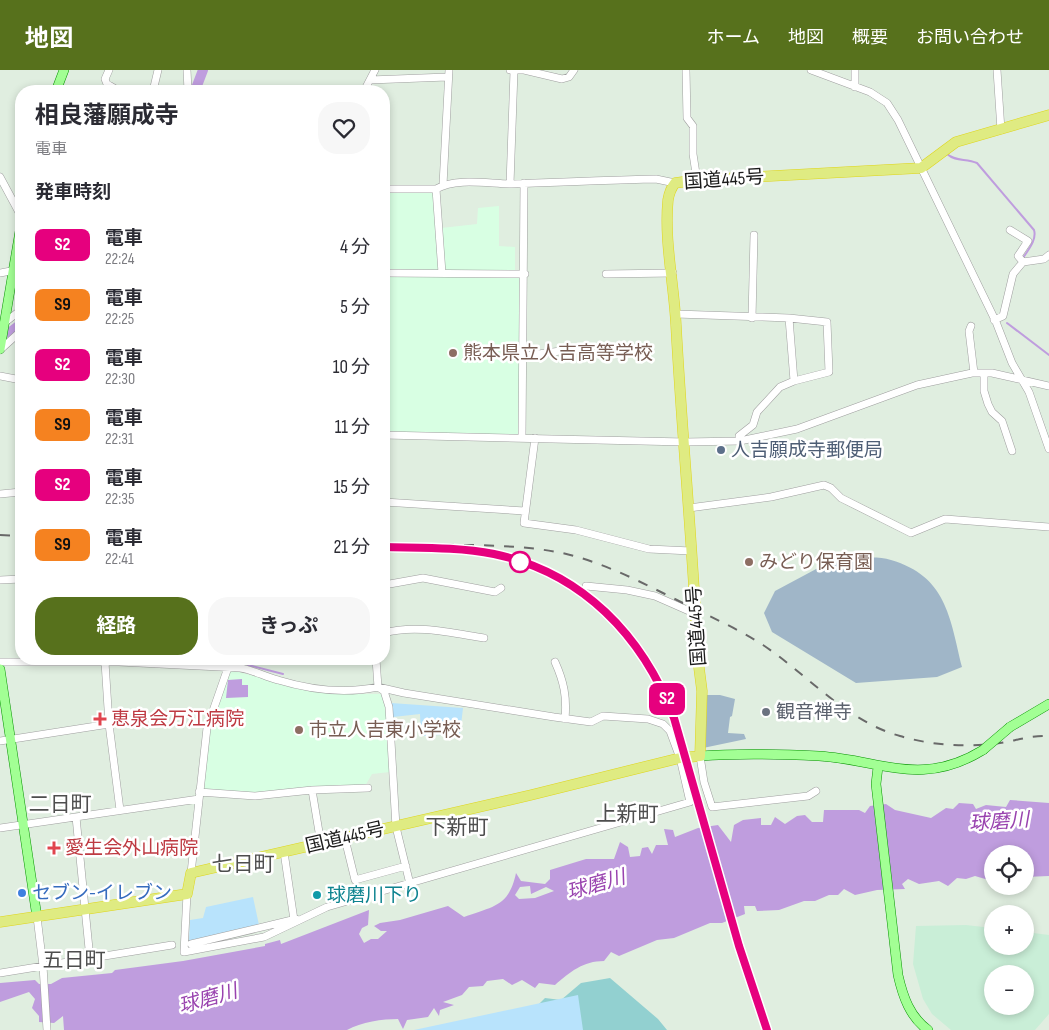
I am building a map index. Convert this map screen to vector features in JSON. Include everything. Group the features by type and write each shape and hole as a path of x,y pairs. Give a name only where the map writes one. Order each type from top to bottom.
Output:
{"highway":[{"path":"921,168 956,142 1049,114"},
{"name":"国道445号","path":"192,873 396,827 680,758 700,756 702,691 698,660 685,442 678,375 676,314 668,201 671,188 675,183 696,180 921,168"},
{"path":"0,922 187,894 192,873"}],"main road":[{"path":"58,85 64,70"},
{"path":"0,349 2,325 15,274"},
{"path":"0,669 37,917"},
{"path":"700,756 752,753 820,756 878,767 913,770 942,767 969,758 983,750 1010,727 1049,704"},
{"path":"878,767 876,784 898,976 905,1001 920,1024 928,1030"}],"street":[{"path":"108,85 105,79 109,70"},
{"path":"154,85 158,70"},
{"path":"187,70 188,85"},
{"path":"367,85 375,70"},
{"path":"510,184 512,70 524,70 562,79 569,77 574,70"},
{"path":"686,70 687,118 693,126 692,154 696,180"},
{"path":"811,70 855,87 887,103 921,168 1029,392 1049,449"},
{"path":"855,70 855,87"},
{"path":"997,70 1001,130"},
{"path":"370,80 448,73 440,187 442,273"},
{"path":"0,176 15,205"},
{"path":"390,189 440,187 474,183 510,184 656,178 675,183"},
{"path":"522,438 525,274 524,183"},
{"path":"1010,230 1028,240 1018,256 1023,262"},
{"path":"752,318 754,235"},
{"path":"994,320 1003,316 1013,274 1023,262 1044,259 1049,255"},
{"path":"0,273 15,270"},
{"path":"390,273 525,274"},
{"path":"606,274 673,273"},
{"path":"676,314 789,318 827,322 830,372 794,381 780,387 757,412 754,425 739,436 740,441"},
{"path":"2,325 15,315"},
{"path":"789,318 794,381"},
{"path":"971,326 969,330 974,373"},
{"path":"0,349 15,336"},
{"path":"524,356 582,348"},
{"path":"390,435 685,442 740,441 798,429 917,385 974,373 1021,378 1049,386"},
{"path":"984,373 984,391 988,404 992,412 1002,421 1012,450"},
{"path":"0,376 15,379"},
{"path":"535,438 524,523 576,530 649,549 691,550"},
{"path":"689,508 771,497 824,485 840,498 911,533 945,519 1049,527"},
{"path":"0,494 15,493"},
{"path":"390,502 525,511"},
{"path":"390,583 423,578 495,592 501,588"},
{"path":"0,580 15,579"},
{"path":"586,586 627,590 655,596 696,614"},
{"path":"390,631 428,631 484,638"},
{"path":"0,662 15,662"},
{"path":"555,662 563,679 567,697 565,719"},
{"path":"105,665 109,724 120,810"},
{"path":"187,665 247,669 276,680 337,691 349,692 378,687 404,693 565,719 591,722 603,716 648,719 663,724 670,731 680,758 690,802 327,907 264,938 184,952 187,894"},
{"path":"192,873 207,728 229,665"},
{"path":"376,665 378,687"},
{"path":"378,687 384,691 389,707 396,827 410,884"},
{"path":"0,741 109,724"},
{"path":"700,756 704,782 712,807 808,796 816,791"},
{"path":"0,828 199,796 254,796 312,790 368,788"},
{"path":"312,790 321,844"},
{"path":"76,817 90,958"},
{"path":"345,839 354,880 406,866"},
{"path":"284,852 294,920"},
{"path":"192,944 314,915"},
{"path":"37,917 47,1030"},
{"path":"0,972 43,969 90,958 172,945"}],"shaded area":[{"path":"390,192 435,192 440,271 390,271"},
{"path":"499,206 499,246 515,247 515,271 444,270 441,228 477,224 478,208"},
{"name":"熊本県立人吉高等学校","path":"390,274 523,275 520,435 390,432"},
{"path":"852,558 891,560 909,567 924,576 943,601 949,615 962,667 937,677 856,683 772,632 764,613 775,591 818,568"},
{"name":"市立人吉東小学校","path":"232,670 297,688 351,694 384,694 389,726 390,772 372,774 365,786 250,794 204,791 207,733 217,714 224,682"},
{"path":"705,695 720,695 735,699 728,733 744,734 746,739 703,748"},
{"path":"391,703 463,708 460,734 421,736 420,714 393,717"},
{"path":"253,897 259,925 189,942 190,920 203,918 206,907"},
{"path":"966,925 984,927 984,955 1034,955 1034,933 1049,935 1049,1014 1035,1030 951,1030 932,1014 923,999 913,964 916,926"},
{"path":"610,978 658,1019 667,1030 459,1030 537,1006 545,998 561,1000 581,983"},
{"path":"578,995 583,1030 414,1030"}],"water":[{"path":"242,679 242,685 248,685 248,697 226,698 228,680"},
{"name":"球磨川","path":"1010,800 1049,803 1049,876 1034,877 1034,845 984,845 984,879 975,876 966,879 957,878 948,886 939,881 919,884 908,879 902,884 905,889 877,890 855,895 844,889 838,895 829,895 815,901 804,901 779,910 757,911 755,906 744,906 745,914 722,923 710,923 674,938 657,940 619,956 611,952 604,961 583,965 555,985 539,983 535,988 522,980 512,985 503,979 487,981 483,986 469,987 462,995 443,1002 454,1005 440,1010 439,1016 434,1008 428,1017 407,1020 403,1029 398,1019 372,1022 347,1030 64,1030 63,1016 54,1023 39,1022 39,1016 32,1008 35,999 29,992 0,1002 0,983 35,980 39,984 51,984 62,978 112,973 115,970 183,961 265,946 265,944 280,940 281,944 369,910 368,925 362,928 359,934 364,943 371,939 378,939 387,931 381,931 374,926 380,923 400,920 448,906 464,917 498,904 504,899 509,893 516,873 521,881 545,884 550,879 550,870 586,859 614,859 620,842 628,847 630,857 640,856 642,848 648,847 652,854 656,845 668,845 664,829 673,830 675,837 698,828 718,825 731,842 734,825 743,820 761,818 761,825 771,825 775,817 785,824 797,816 805,815 812,822 823,822 824,810 859,810 865,813 870,806 886,804 895,810 931,818 946,808 953,809 959,803 973,804 976,809 986,805 1006,807","holes":["530,886 531,894 546,887 554,891 535,898 519,899 515,895 520,887"]}],"waterway":[{"path":"197,85 203,70"},
{"path":"947,154 954,158 977,163 1034,230 1033,241 1023,258"},
{"path":"1007,323 1049,355"},
{"path":"9,333 15,328"},
{"path":"248,665 283,674"}],"railway":[{"path":"0,535 15,536"},
{"path":"390,544 471,545 536,549 575,556 609,568 746,635 780,657 845,709 880,729 900,736 934,743 970,745 993,744 1049,736"},
{"path":"483,553 517,561 548,573 576,589 601,609 624,632 643,658 660,687 674,718 739,946 767,1030"}],"train":[{"name":"S2","path":"390,547 471,550 540,568 570,584 594,602 630,637 660,684 674,718 739,946 767,1030"}],"place":[{"name":"熊本県立人吉高等学校","path":"453,353"},
{"name":"人吉願成寺郵便局","path":"721,450"},
{"name":"みどり保育園","path":"749,562"},
{"name":"観音禅寺","path":"766,712"},
{"name":"恵泉会万江病院","path":"100,719"},
{"name":"市立人吉東小学校","path":"299,730"},
{"name":"愛生会外山病院","path":"54,848"},
{"name":"セブン-イレブン","path":"22,893"},
{"name":"球磨川下り","path":"317,895"}],"district":[{"name":"二日町","path":"60,804"},
{"name":"上新町","path":"627,814"},
{"name":"下新町","path":"457,827"},
{"name":"七日町","path":"243,864"},
{"name":"五日町","path":"74,960"}]}
